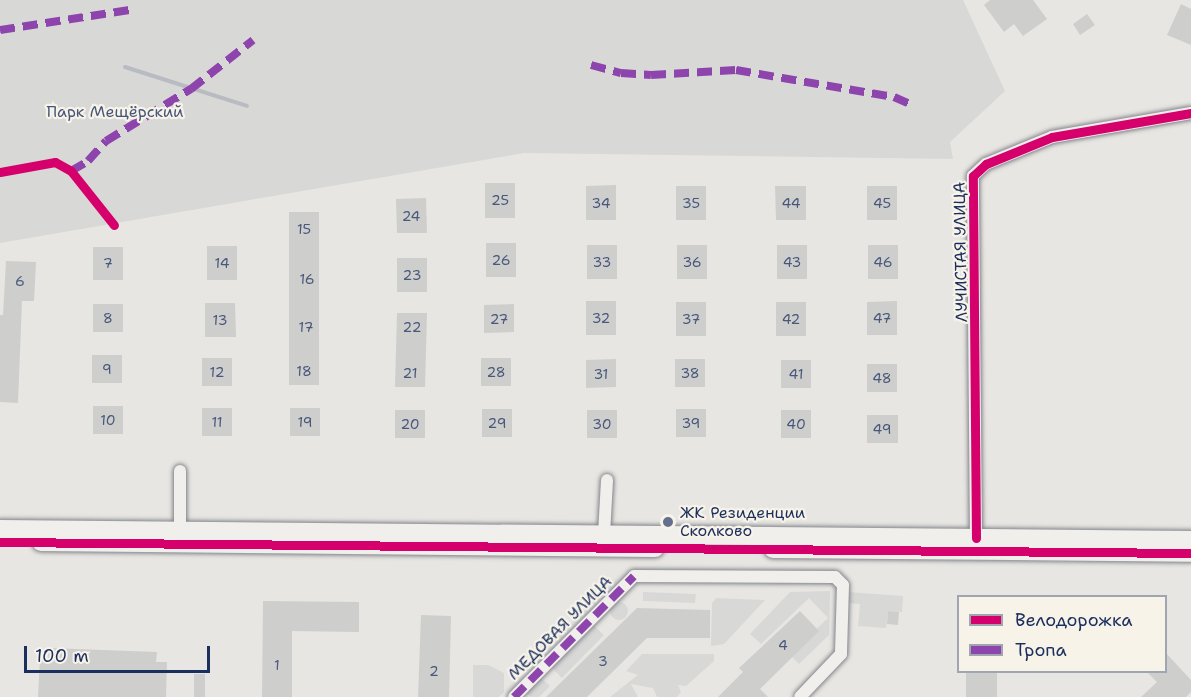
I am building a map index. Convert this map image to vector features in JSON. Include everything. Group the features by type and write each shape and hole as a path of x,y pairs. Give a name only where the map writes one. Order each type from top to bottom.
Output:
{"street":[{"name":"ЛУЧИСТАЯ УЛИЦА","path":"976,538 973,176 986,165 1052,137 1191,113"},
{"path":"180,471 180,530"},
{"path":"604,534 607,480"},
{"path":"0,529 1191,540"},
{"path":"0,542 1191,553"},
{"name":"МЕДОВАЯ УЛИЦА","path":"514,697 634,576 835,577 841,580 841,654 800,697"}],"shaded area":[{"name":"Парк Мещёрский","path":"0,0 963,0 1005,91 950,142 953,159 524,153 0,243"},
{"path":"830,591 829,635 799,664 790,655 828,618 809,598 761,644 750,634 790,592"},
{"path":"643,592 696,594 695,603 643,601"},
{"path":"847,592 903,596 902,612 888,611 886,628 858,626 860,604 846,603"},
{"path":"716,598 765,600 724,644 711,646 712,603"},
{"path":"619,602 625,605 628,611 625,617 619,620 613,617 610,611 613,605"},
{"path":"594,626 604,635 562,678 552,668"},
{"path":"642,654 714,654 714,661 686,686 678,685 681,692 677,697 657,697 653,688 631,684 638,697 610,697 638,675 626,671"},
{"path":"473,665 488,665 504,673 504,692 499,697 473,697"},
{"path":"541,678 550,686 539,697 531,697 527,693"}],"building":[{"path":"990,0 1033,0 1047,19 1023,36 1014,24 1004,32 984,5"},
{"path":"1181,4 1191,9 1191,45 1167,35"},
{"path":"1087,14 1095,25 1080,35 1073,24"},
{"path":"485,183 515,183 515,218 485,218"},
{"path":"616,185 616,220 586,220 586,186"},
{"path":"676,186 706,186 706,220 676,220"},
{"path":"775,186 806,186 806,220 776,220"},
{"path":"867,186 897,186 897,220 867,220"},
{"path":"426,198 427,233 397,233 396,199"},
{"path":"289,212 319,212 319,385 289,385"},
{"path":"486,243 516,243 516,277 486,277"},
{"path":"587,245 617,245 617,279 587,279"},
{"path":"677,245 707,245 707,279 677,279"},
{"path":"777,245 807,245 807,279 777,279"},
{"path":"868,245 898,245 898,279 868,279"},
{"path":"207,246 237,246 237,280 207,280"},
{"path":"93,247 123,247 123,280 93,280"},
{"path":"397,258 427,258 427,292 397,292"},
{"path":"6,261 36,262 34,301 22,301 18,403 0,402 0,315 3,315"},
{"path":"586,301 616,301 616,335 586,335"},
{"path":"897,301 897,335 867,335 867,302"},
{"path":"676,302 706,302 706,336 676,336"},
{"path":"776,302 806,302 806,336 776,336"},
{"path":"205,303 235,303 236,337 205,337"},
{"path":"93,304 123,304 123,332 93,332"},
{"path":"514,304 514,332 484,333 484,305"},
{"path":"397,313 427,313 425,387 395,387"},
{"path":"92,355 122,355 122,383 92,383"},
{"path":"202,358 232,358 232,386 202,386"},
{"path":"481,358 511,358 511,386 481,386"},
{"path":"616,359 616,387 586,388 586,360"},
{"path":"675,359 705,359 705,387 675,387"},
{"path":"781,360 811,360 811,388 781,388"},
{"path":"867,364 897,364 897,392 867,392"},
{"path":"93,406 123,406 123,434 93,434"},
{"path":"202,408 232,408 232,436 202,436"},
{"path":"290,408 320,408 320,436 290,436"},
{"path":"482,409 512,409 512,437 482,437"},
{"path":"676,409 706,409 706,437 676,437"},
{"path":"395,410 425,410 425,438 395,438"},
{"path":"587,410 617,410 617,438 587,438"},
{"path":"781,410 811,410 811,438 781,438"},
{"path":"867,415 898,415 898,443 867,443"},
{"path":"263,601 359,602 359,632 292,631 292,697 262,697"},
{"path":"637,608 710,610 710,638 647,638 587,697 546,697"},
{"path":"800,611 819,631 760,689 768,697 718,697 743,672 739,668"},
{"path":"888,611 899,612 898,625 887,624"},
{"path":"421,615 451,616 449,697 418,697"},
{"path":"49,648 157,652 156,662 167,662 166,697 38,697 40,658 48,659"},
{"path":"1167,654 1191,680 1191,692 1186,697 1141,697 1157,682 1148,673 1167,673"},
{"path":"966,673 997,673 997,697 966,697"},
{"path":"194,674 205,674 205,697 194,697"}],"waterway":[{"path":"125,67 247,106"}],"marked path":[{"path":"0,30 129,10"},
{"path":"71,171 88,161 106,141 191,89 253,40"},
{"path":"591,65 621,73 651,75 736,70 894,97 914,106"},
{"path":"514,697 634,576"}],"cycle path":[{"path":"976,538 973,176 986,164 1052,137 1191,113"},
{"path":"0,172 55,162 71,171 114,225"},
{"path":"0,542 1191,553"}],"place":[{"name":"ЖК Резиденции Сколково","path":"668,522"}]}
